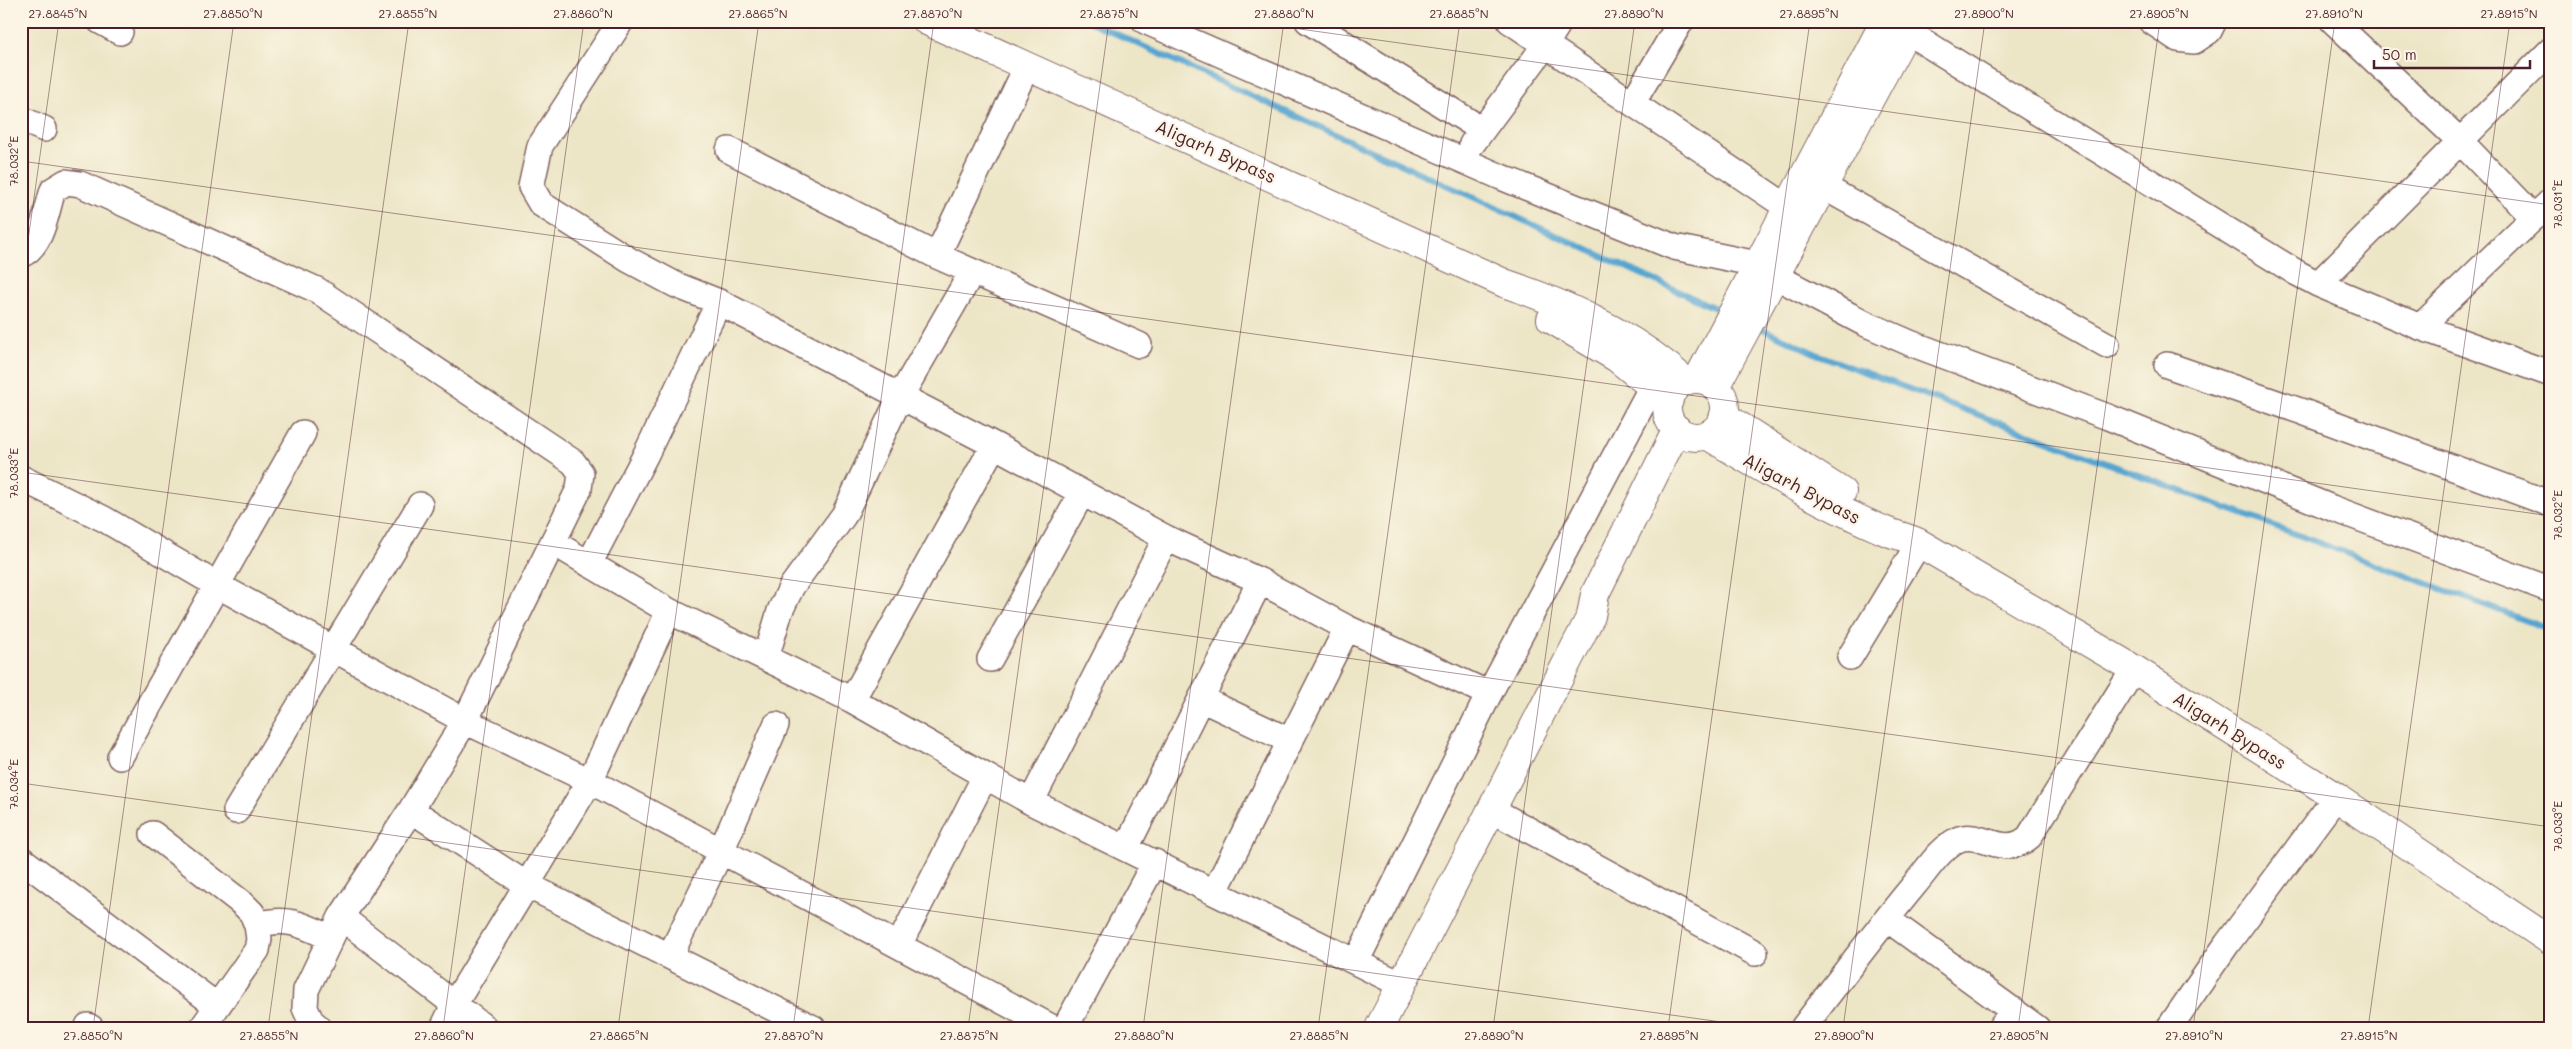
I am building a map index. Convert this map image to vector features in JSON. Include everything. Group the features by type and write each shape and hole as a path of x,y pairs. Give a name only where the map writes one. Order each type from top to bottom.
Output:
{"main road":[{"name":"Aligarh Bypass","path":"927,21 1504,282 1542,296 1632,340 1693,380"},
{"path":"1701,429 1668,413 1693,380 1824,187 1901,24"},
{"path":"1760,280 1787,206 1901,24"},
{"path":"1382,1027 1591,616 1595,594 1701,429 1725,403 1693,380"},
{"name":"Aligarh Bypass","path":"1701,429 1880,516 1909,539 2134,669 2336,797 2551,941"}],"street":[{"path":"621,21 540,146 531,187 541,204 629,260 676,285 719,302 994,445 1166,538 1260,581 1347,628 1489,694"},
{"path":"1145,21 1462,161 1760,280 1910,343 2108,416 2332,508 2551,590"},
{"path":"1308,21 1481,129"},
{"path":"1510,21 1787,206"},
{"path":"1462,161 1481,129 1546,44 1560,21"},
{"path":"1633,102 1681,21"},
{"path":"2151,21 2178,39 2194,41 2209,31 2214,21"},
{"path":"2333,21 2460,141 2542,210 2420,327"},
{"path":"1901,24 2318,284 2420,327 2551,374"},
{"path":"2318,284 2551,50"},
{"path":"937,256 1027,66"},
{"path":"21,119 44,129"},
{"path":"729,150 937,256 1140,345"},
{"path":"21,255 30,251 37,242 53,190 66,182 80,184 317,290 573,462 581,473 580,488 466,721 336,928 306,990 306,1008 311,1021 319,1028"},
{"path":"1824,187 2107,344"},
{"path":"766,658 780,611 792,586 844,515 900,397 972,272"},
{"path":"589,564 645,456 719,302"},
{"path":"2167,365 2303,412 2551,504"},
{"path":"1357,960 1489,694 1693,380"},
{"path":"120,757 303,433"},
{"path":"852,700 994,445"},
{"path":"21,478 104,519 218,585 466,721 590,781 1053,1028"},
{"path":"990,660 1082,493"},
{"path":"236,811 420,505"},
{"path":"1031,802 1166,538"},
{"path":"1850,657 1909,539"},
{"path":"554,543 669,612 852,700 1031,802 1357,960 1402,985"},
{"path":"1126,848 1260,581"},
{"path":"443,1028 455,1003 590,781 669,612"},
{"path":"1215,891 1347,628"},
{"path":"1803,1028 1887,919 1943,851 1958,840 1973,839 2004,846 2020,844 2029,837 2134,669"},
{"path":"1201,699 1290,741"},
{"path":"670,956 721,851 776,725"},
{"path":"899,945 985,776"},
{"path":"2168,1028 2227,944 2336,797"},
{"path":"411,810 527,885 813,1028"},
{"path":"1492,810 1755,953"},
{"path":"154,834 243,904 252,913 257,925 259,939 257,950 202,1028"},
{"path":"21,859 217,1006"},
{"path":"1065,1028 1156,862"},
{"path":"1887,919 2007,1019 2037,1028"},
{"path":"257,925 272,921 285,921 336,928 455,1003 486,1028"}],"waterway":[{"path":"1088,21 1726,313"},
{"path":"1756,326 1819,355 2551,630"}]}
